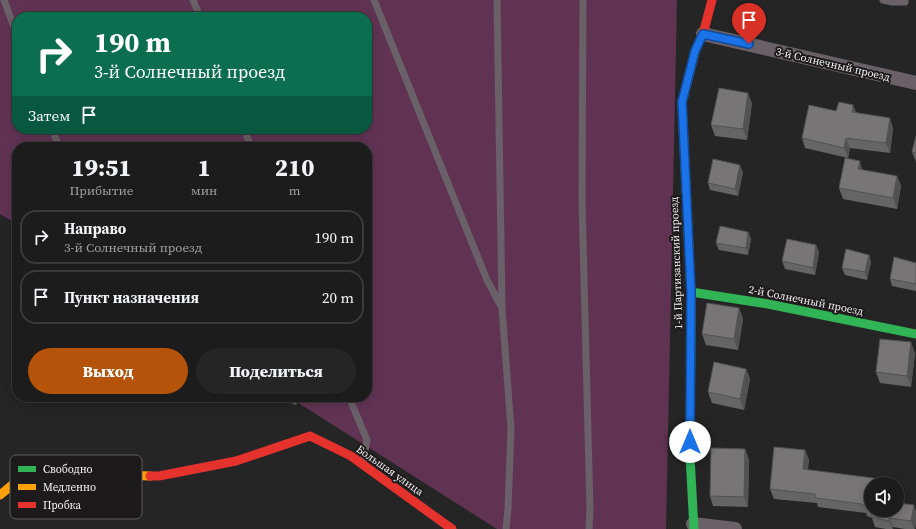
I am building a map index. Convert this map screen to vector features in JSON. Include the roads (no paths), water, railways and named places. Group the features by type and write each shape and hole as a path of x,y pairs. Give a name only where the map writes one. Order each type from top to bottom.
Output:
{"street":[{"name":"1-й Партизанский проезд","path":"694,526 690,456 691,292 682,102 695,51 703,34 712,0"},
{"name":"3-й Солнечный проезд","path":"703,34 916,83"},
{"name":"2-й Солнечный проезд","path":"691,292 768,304 916,334"},
{"name":"Большая улица","path":"142,475 159,476 236,461 310,436 351,456 452,529"},
{"name":"Большая улица","path":"0,495 10,487"},
{"path":"694,526 735,529"}],"lane":[{"path":"4,0 12,22"},
{"path":"193,0 198,12"},
{"path":"374,0 487,280 502,308"},
{"path":"498,0 502,308 512,429 506,529"},
{"path":"583,0 582,201 590,510 589,529"},
{"path":"883,0 892,2 905,2 905,0"},
{"path":"351,402 367,440 362,464"}]}
